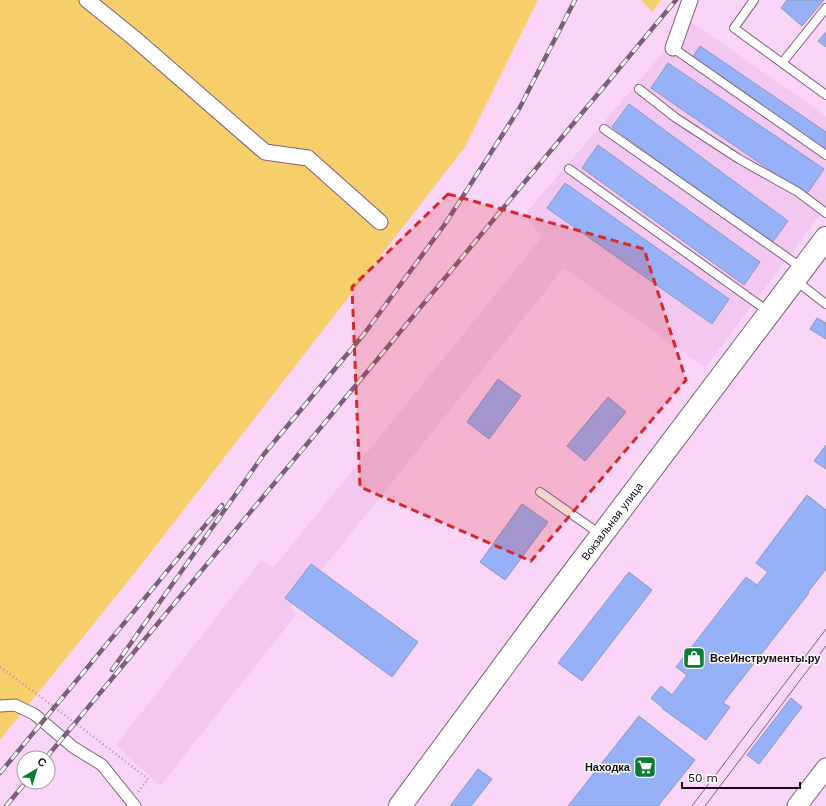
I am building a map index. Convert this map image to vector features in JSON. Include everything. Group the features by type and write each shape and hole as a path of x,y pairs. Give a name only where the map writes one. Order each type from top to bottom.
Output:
{"main road":[{"name":"Вокзальная улица","path":"400,806 602,534 826,238"}],"street":[{"path":"87,0 134,38 265,152 308,158 380,222"},
{"path":"673,48 690,0"},
{"path":"0,706 15,704 34,714 73,747 102,765 136,806"},
{"path":"797,806 826,768"}],"lane":[{"path":"754,0 734,28 826,95"},
{"path":"782,63 826,8"},
{"path":"673,48 826,155"},
{"path":"639,90 676,118 739,159 798,192 826,214"},
{"path":"604,129 798,274 826,304"},
{"path":"569,169 770,312"},
{"path":"540,492 602,534"}],"path":[{"path":"0,667 148,779 142,788"}],"highlighted area":[{"path":"448,194 644,249 686,380 531,561 360,487 352,287"}],"shaded area":[{"path":"0,0 538,0 465,147 137,570 0,740"},
{"path":"641,0 661,0 652,12"},
{"path":"690,21 826,116 826,207 705,368 564,268 291,608 296,615 160,786 116,745 261,560 274,567 542,237 525,214"}],"building":[{"path":"787,0 824,0 802,26 781,8"},
{"path":"826,32 826,47 818,41"},
{"path":"700,46 826,132 826,150 692,58"},
{"path":"668,63 824,169 806,195 651,88"},
{"path":"629,104 788,221 771,244 612,127"},
{"path":"598,145 760,262 744,285 582,168"},
{"path":"565,183 729,299 712,324 547,208"},
{"path":"817,318 826,323 826,339 810,329"},
{"path":"498,379 521,396 489,439 467,422"},
{"path":"608,397 626,412 585,461 567,446"},
{"path":"826,445 826,469 814,461"},
{"path":"807,495 826,510 826,569 723,703 730,707 706,740 663,709 651,698 661,686 672,695 687,675 676,667 746,577 757,585 768,572 756,563"},
{"path":"522,504 548,522 505,580 480,562"},
{"path":"311,564 418,642 392,677 285,598"},
{"path":"629,572 652,590 582,681 558,663"},
{"path":"791,698 802,707 759,764 747,755"},
{"path":"639,716 695,760 658,806 568,806"},
{"path":"478,769 492,779 471,806 450,806"}],"tram line":[{"path":"692,806 826,629"},
{"path":"705,806 826,646"}],"railway":[{"path":"112,670 264,454 364,334 445,224 519,109 575,0"},
{"path":"53,750 676,0"},
{"path":"0,773 222,505"},
{"path":"6,806 19,790"}],"place":[{"name":"ВсеИнструменты.ру","path":"694,658"},
{"name":"Находка","path":"645,767"}]}
